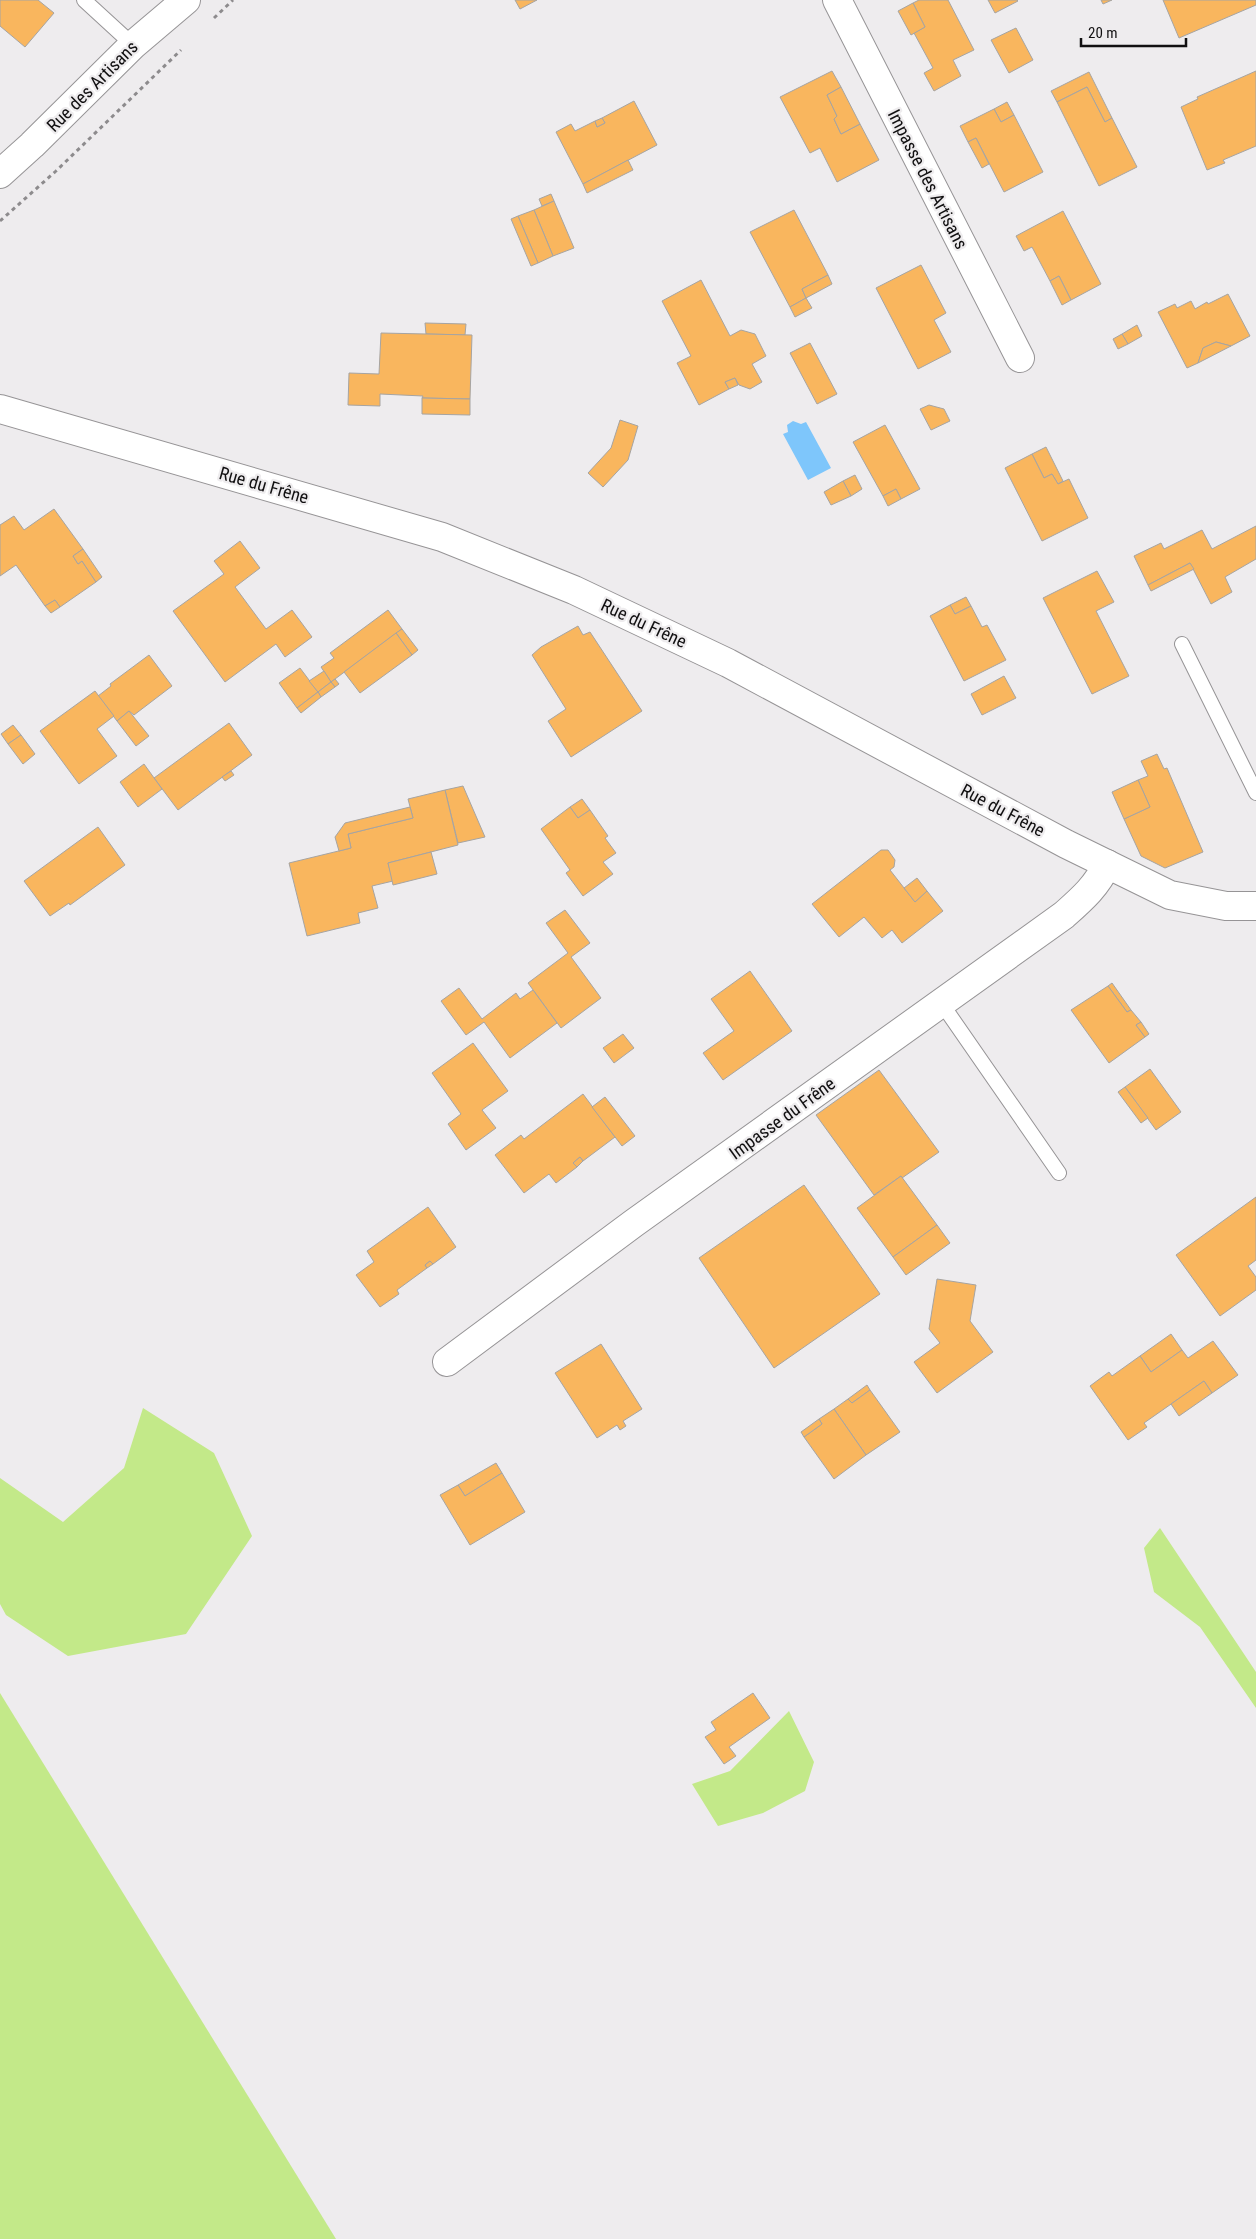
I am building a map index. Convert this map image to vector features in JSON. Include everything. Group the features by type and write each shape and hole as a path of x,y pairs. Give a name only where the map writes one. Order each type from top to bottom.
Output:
{"street":[{"name":"Rue des Artisans","path":"0,174 133,45 186,0"},
{"name":"Impasse des Artisans","path":"837,0 1020,358"},
{"name":"Rue du Frêne","path":"0,409 442,536 574,590 728,663 1170,895 1226,906 1256,906"},
{"name":"Impasse du Frêne","path":"447,1362 634,1224 1064,915 1100,880 1108,864"}],"lane":[{"path":"84,0 133,45"},
{"path":"1182,644 1256,793"},
{"path":"942,1004 1059,1173"}],"path":[{"path":"210,22 233,0"},
{"path":"0,221 188,43"}],"green space":[{"path":"143,1408 214,1453 252,1536 186,1634 68,1656 6,1615 0,1604 0,1478 63,1522 124,1468"},
{"path":"1160,1528 1256,1672 1256,1708 1200,1627 1154,1592 1144,1548"},
{"path":"0,1693 336,2239 0,2239"},
{"path":"789,1711 814,1762 805,1791 763,1813 718,1826 692,1784 730,1771"}],"water":[{"path":"793,421 801,424 806,422 831,468 808,480 783,434 788,432 787,425"}],"building":[{"path":"0,0 38,0 54,13 25,47 0,26"},
{"path":"515,0 537,0 520,9"},
{"path":"919,0 948,0 974,50 953,60 961,76 934,91 924,73 933,68 914,33 925,27 913,3"},
{"path":"988,0 1017,0 1018,1 995,13"},
{"path":"1101,0 1112,0 1103,4"},
{"path":"1163,0 1256,0 1256,5 1179,38"},
{"path":"913,3 925,27 911,35 898,11"},
{"path":"1016,28 1033,60 1009,73 991,40"},
{"path":"832,71 841,87 827,95 837,116 834,119 841,134 860,124 879,160 837,182 820,148 810,153 780,97"},
{"path":"1256,71 1256,146 1223,160 1225,163 1207,170 1181,107 1198,99 1197,97"},
{"path":"1089,72 1112,118 1105,122 1087,87 1057,102 1051,91"},
{"path":"841,87 860,124 841,134 834,119 837,116 827,95"},
{"path":"1087,87 1105,122 1112,118 1137,167 1099,186 1057,102"},
{"path":"634,101 657,145 583,184 556,132 571,124 575,131 595,121 597,127 605,123 602,118"},
{"path":"1007,102 1014,115 1001,122 994,109"},
{"path":"994,109 1001,122 1014,115 1043,172 1004,192 976,138 968,142 960,126"},
{"path":"602,118 605,123 597,127 595,121"},
{"path":"976,138 989,164 982,168 968,142"},
{"path":"628,160 633,170 587,193 583,184"},
{"path":"551,194 554,201 542,206 539,199"},
{"path":"554,201 574,248 553,256 534,210"},
{"path":"534,210 553,256 538,263 518,216"},
{"path":"794,210 828,275 802,289 806,298 790,307 750,232"},
{"path":"1063,211 1101,284 1071,300 1059,276 1050,281 1032,247 1024,251 1016,236"},
{"path":"518,216 538,263 531,266 511,219"},
{"path":"921,265 946,313 934,320 951,352 918,369 876,288"},
{"path":"828,275 832,284 806,298 802,289"},
{"path":"1059,276 1071,300 1062,305 1050,281"},
{"path":"701,280 730,336 741,330 755,334 766,356 752,364 762,382 750,389 739,385 735,378 725,382 729,389 699,405 677,363 691,356 662,301"},
{"path":"1228,294 1250,336 1231,346 1216,342 1203,348 1198,363 1187,368 1158,312 1175,304 1177,308 1191,301 1195,309"},
{"path":"806,298 812,308 795,317 790,307"},
{"path":"425,323 466,324 465,335 426,334"},
{"path":"1137,325 1142,336 1128,344 1122,334"},
{"path":"381,333 472,335 470,399 422,398 423,396 380,394 380,406 348,405 349,373 379,374"},
{"path":"1122,334 1128,344 1118,349 1113,339"},
{"path":"1216,342 1231,346 1198,363 1203,348"},
{"path":"810,343 837,394 817,404 790,353"},
{"path":"735,378 738,385 729,389 725,382"},
{"path":"422,398 470,399 470,415 422,414"},
{"path":"929,405 944,409 950,421 931,430 920,409"},
{"path":"620,420 638,426 628,460 603,487 588,473 611,448"},
{"path":"885,425 920,489 901,499 896,489 883,496 853,442"},
{"path":"1046,447 1063,481 1058,484 1052,474 1044,478 1032,454"},
{"path":"1032,454 1044,478 1052,474 1058,484 1069,479 1088,518 1042,541 1005,468"},
{"path":"855,475 862,489 851,496 843,481"},
{"path":"843,481 851,496 831,505 824,492"},
{"path":"896,489 901,499 888,506 883,496"},
{"path":"54,509 83,549 73,556 78,564 82,561 96,582 60,607 55,600 45,606 16,565 0,576 0,525 14,516 24,530"},
{"path":"1256,526 1256,559 1225,577 1232,592 1211,604 1190,563 1148,585 1134,556 1161,543 1164,549 1202,530 1212,549"},
{"path":"240,541 260,568 235,587 266,629 292,610 312,637 285,657 276,644 225,682 173,611 224,574 214,561"},
{"path":"83,549 102,577 96,582 82,561 78,564 73,556"},
{"path":"1190,563 1194,569 1151,591 1148,585"},
{"path":"1097,571 1114,602 1096,611 1129,676 1092,694 1043,598"},
{"path":"966,597 971,606 955,614 950,605"},
{"path":"55,600 60,607 51,613 45,606"},
{"path":"950,605 955,614 971,606 982,627 987,625 1006,660 964,681 930,616"},
{"path":"388,610 402,629 331,682 321,667 334,658 330,653"},
{"path":"578,626 583,635 590,632 642,711 571,757 548,721 566,709 532,655 541,647"},
{"path":"402,629 418,650 412,655 396,633"},
{"path":"396,633 412,655 360,693 344,672"},
{"path":"149,655 172,686 134,715 129,711 117,721 98,696 111,686 110,684"},
{"path":"300,668 318,692 297,708 279,683"},
{"path":"324,671 331,682 318,692 309,681"},
{"path":"1004,676 1016,698 982,715 971,694"},
{"path":"335,679 339,684 335,687 331,682"},
{"path":"331,682 335,687 321,697 318,692"},
{"path":"95,691 114,716 97,729 117,756 79,784 40,731"},
{"path":"318,692 321,697 301,713 297,708"},
{"path":"129,711 149,736 136,746 117,721"},
{"path":"229,723 252,755 178,810 154,778"},
{"path":"13,725 21,735 8,744 1,734"},
{"path":"21,735 35,754 23,764 8,744"},
{"path":"1157,754 1164,769 1167,768 1203,852 1165,868 1141,856 1124,819 1150,807 1138,780 1148,776 1141,761"},
{"path":"144,764 162,789 138,807 120,782"},
{"path":"231,771 234,775 225,781 222,777"},
{"path":"1138,780 1150,807 1124,819 1112,792"},
{"path":"463,786 485,837 458,843 445,790"},
{"path":"445,790 458,845 388,863 393,881 372,886 378,908 358,913 360,923 307,936 289,863 351,848 348,834 413,818 408,799"},
{"path":"582,799 590,810 578,818 570,807"},
{"path":"410,807 413,818 348,834 351,848 339,851 335,837 345,823"},
{"path":"570,807 578,818 590,810 608,836 605,838 616,853 603,862 613,874 583,896 566,873 570,870 541,829"},
{"path":"98,827 125,865 70,905 69,903 50,916 24,881"},
{"path":"881,850 888,850 895,860 894,867 890,870 915,902 927,891 943,911 902,943 892,930 882,938 864,917 839,937 812,904"},
{"path":"431,852 437,874 393,885 388,863"},
{"path":"917,878 927,891 915,902 904,888"},
{"path":"565,910 590,943 571,957 601,998 561,1028 528,983 568,953 546,923"},
{"path":"750,971 792,1031 723,1080 703,1053 734,1031 711,999"},
{"path":"1112,983 1131,1010 1127,1012 1108,986"},
{"path":"1108,986 1127,1012 1131,1010 1141,1022 1136,1025 1145,1037 1109,1063 1071,1010"},
{"path":"459,988 482,1019 516,993 520,999 533,990 557,1023 510,1058 484,1022 466,1035 441,1001"},
{"path":"1141,1022 1149,1034 1145,1037 1136,1025"},
{"path":"623,1034 634,1048 614,1063 603,1048"},
{"path":"473,1043 508,1091 482,1110 496,1128 466,1150 448,1124 461,1114 432,1073"},
{"path":"1150,1069 1181,1112 1156,1130 1125,1087"},
{"path":"879,1070 939,1152 874,1195 816,1115"},
{"path":"1125,1087 1148,1118 1141,1123 1118,1092"},
{"path":"583,1094 615,1137 583,1161 580,1157 573,1163 577,1167 556,1183 549,1174 524,1193 495,1155 521,1135 524,1139"},
{"path":"605,1097 635,1136 622,1146 592,1107"},
{"path":"580,1157 583,1161 577,1167 573,1163"},
{"path":"901,1176 937,1225 893,1257 857,1208"},
{"path":"804,1185 880,1294 774,1368 699,1258"},
{"path":"1256,1197 1256,1260 1248,1266 1256,1277 1256,1290 1220,1316 1176,1255"},
{"path":"428,1207 456,1247 433,1264 430,1261 425,1265 427,1268 397,1290 399,1294 380,1307 356,1275 374,1262 367,1251"},
{"path":"937,1225 950,1243 906,1275 893,1257"},
{"path":"430,1261 433,1264 427,1268 425,1265"},
{"path":"937,1279 976,1285 970,1321 993,1352 937,1393 914,1362 940,1343 929,1329"},
{"path":"1171,1334 1182,1350 1151,1372 1140,1356"},
{"path":"1213,1341 1238,1375 1212,1393 1204,1381 1144,1423 1147,1427 1128,1440 1090,1386 1109,1372 1112,1376 1140,1356 1151,1372 1182,1350 1188,1358"},
{"path":"601,1344 642,1409 623,1421 626,1426 620,1430 617,1425 597,1438 555,1373"},
{"path":"1204,1381 1212,1393 1179,1416 1171,1404"},
{"path":"867,1385 870,1390 852,1403 848,1399"},
{"path":"870,1390 900,1432 866,1455 834,1409 848,1399 852,1403"},
{"path":"834,1409 866,1455 834,1479 804,1437 822,1424 819,1419"},
{"path":"819,1419 822,1424 804,1437 801,1432"},
{"path":"496,1463 502,1473 465,1496 458,1485"},
{"path":"502,1473 525,1512 470,1545 440,1495 458,1485 465,1496"},
{"path":"753,1693 770,1718 729,1747 736,1756 724,1764 705,1737 716,1730 711,1722"}]}
